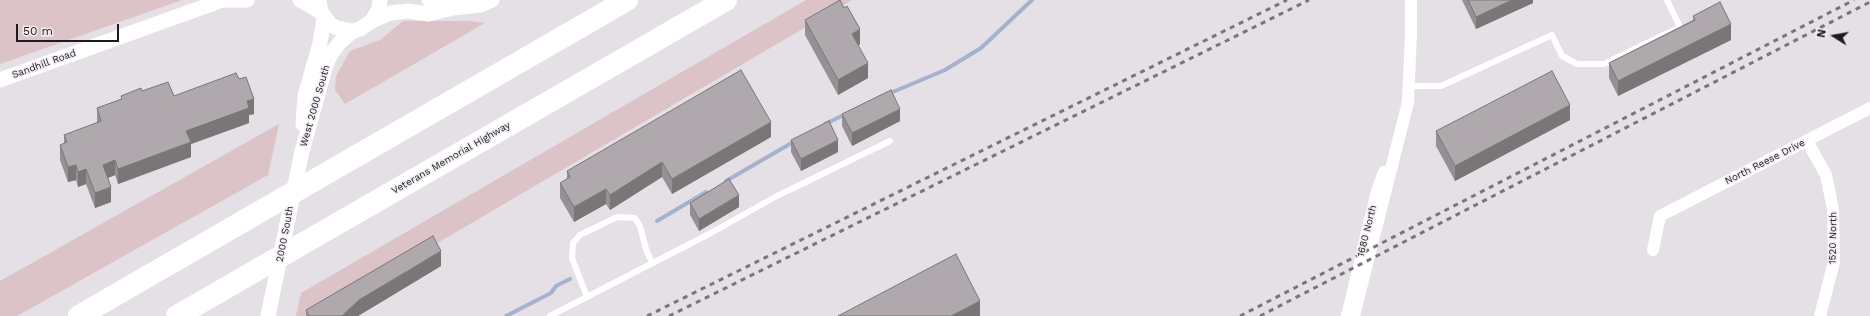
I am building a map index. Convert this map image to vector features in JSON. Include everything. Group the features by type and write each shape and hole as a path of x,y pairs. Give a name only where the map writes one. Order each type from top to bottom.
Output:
{"highway":[{"path":"79,316 627,0"},
{"name":"Veterans Memorial Highway","path":"177,316 726,0"}],"street":[{"name":"Sandhill Road","path":"0,80 223,0 247,0"},
{"path":"300,0 321,10 337,28 353,31"},
{"path":"372,21 379,8 380,0"},
{"path":"429,0 453,8"},
{"name":"West 2000 South","path":"302,151 326,65 331,54 340,42 353,31 360,29 372,21 390,13 408,11 428,14 453,8 481,5 492,0"},
{"name":"1680 North","path":"1354,316 1408,102 1410,86 1411,0"},
{"name":"West 2000 South","path":"302,151 305,96 320,43 321,10"},
{"name":"North Reese Drive","path":"1653,250 1660,216 1870,108"},
{"name":"1520 North","path":"1807,140 1826,175 1834,209 1834,262 1820,316"},
{"name":"1680 North","path":"1346,316 1377,191 1395,150"},
{"name":"2000 South","path":"268,316 302,151"}],"lane":[{"path":"1410,86 1441,86 1552,35 1562,56 1577,64 1604,64 1680,27 1667,0"},
{"path":"550,316 710,233 777,196 890,141"},
{"path":"587,297 572,258 573,243 580,235 617,217 635,218 640,226 646,249 652,262"}],"shaded area":[{"path":"0,0 182,0 0,64"},
{"path":"806,0 852,0 313,316 296,316 301,293"},
{"path":"403,21 470,21 485,23 345,104 335,90 336,76 350,51 380,40"},
{"path":"279,124 268,175 17,316 0,316 0,281"}],"building":[{"path":"840,0 844,8 847,6 860,29 852,34 868,63 838,80 805,20"},
{"path":"1468,0 1512,0 1476,17"},
{"path":"1720,2 1731,24 1618,81 1609,63 1695,20 1693,16"},
{"path":"741,70 771,122 672,179 662,162 610,195 606,189 574,207 560,183 570,177 567,171"},
{"path":"1552,71 1570,105 1455,166 1436,131"},
{"path":"236,73 239,79 246,77 254,99 247,101 249,108 186,131 191,142 118,169 115,160 103,165 111,187 95,193 86,169 78,172 76,165 68,167 60,145 67,142 64,135 101,121 97,108 122,99 121,96 141,88 142,91 168,82 174,96"},
{"path":"891,90 900,109 852,133 842,114"},
{"path":"829,121 838,140 801,159 791,140"},
{"path":"729,179 739,195 699,219 690,203"},
{"path":"433,236 441,251 359,300 342,316 309,316 306,310"},
{"path":"956,254 980,301 951,316 838,316"}],"waterway":[{"path":"888,94 945,70 981,48 1032,0"},
{"path":"825,124 846,114"},
{"path":"726,181 795,141"},
{"path":"657,221 706,192"},
{"path":"506,316 551,293 556,286 570,279"}],"railway":[{"path":"647,316 1287,0"},
{"path":"669,316 1309,0"},
{"path":"1240,316 1854,0"},
{"path":"1260,316 1870,2"}]}
